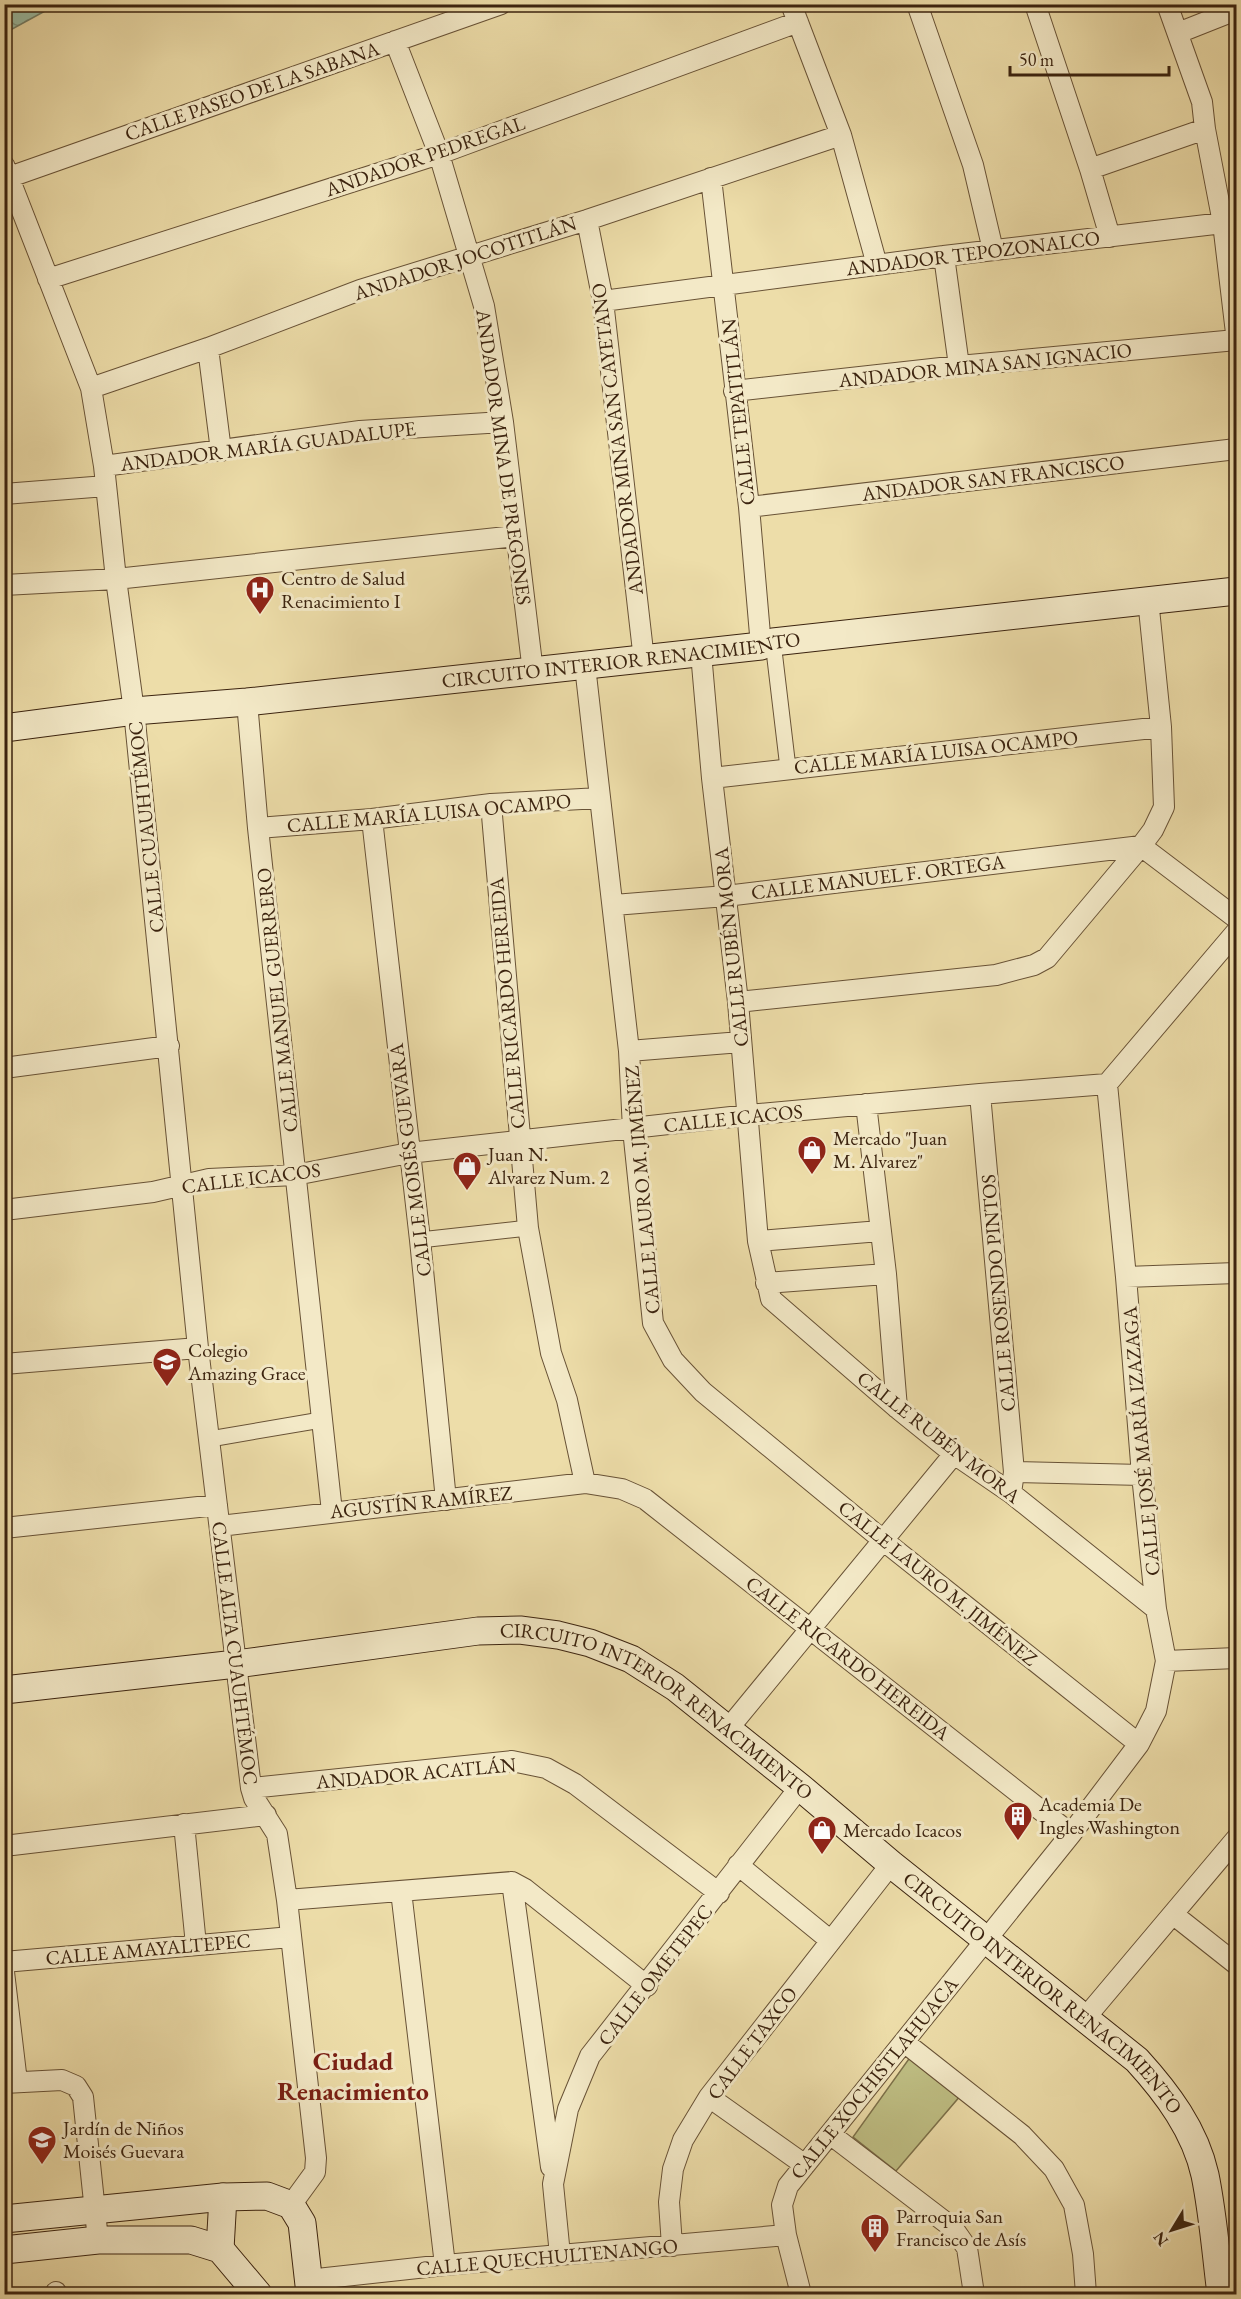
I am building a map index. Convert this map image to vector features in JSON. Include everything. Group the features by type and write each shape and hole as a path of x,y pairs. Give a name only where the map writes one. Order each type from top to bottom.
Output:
{"main road":[{"name":"CIRCUITO INTERIOR RENACIMIENTO","path":"4,728 134,711 247,702 644,660 1148,599 1236,591"},
{"name":"CIRCUITO INTERIOR RENACIMIENTO","path":"4,1690 236,1664 478,1632 520,1630 558,1635 590,1643 631,1659 675,1687 985,1940 1086,2017 1137,2060 1165,2090 1187,2127 1205,2173 1221,2295"},
{"path":"4,2219 94,2208 223,2197 267,2196 291,2205 302,2223 309,2287"},
{"path":"220,2249 223,2197"},
{"path":"150,2204 153,2240"},
{"path":"4,2250 98,2240 191,2241 220,2249 258,2295"}],"street":[{"name":"CALLE PASEO DE LA SABANA","path":"6,174 501,4"},
{"path":"917,4 973,165 993,250"},
{"path":"1035,4 1110,237"},
{"path":"1167,4 1202,102 1204,129 1223,223 1236,333"},
{"path":"1178,33 1236,10"},
{"path":"795,13 841,135 877,265"},
{"name":"ANDADOR PEDREGAL","path":"48,279 439,154 795,13"},
{"name":"ANDADOR MINA DE PREGONES","path":"395,41 439,154 484,306 503,422 533,672"},
{"path":"1090,169 1204,129"},
{"name":"ANDADOR JOCOTITLÁN","path":"91,388 208,348 360,290 587,220 841,135"},
{"name":"CALLE CUAUHTÉMOC","path":"6,174 91,388 104,466 116,579 134,711 198,1348 217,1505"},
{"name":"CALLE TEPATITLÁN","path":"711,178 749,507 767,644 788,768"},
{"name":"ANDADOR MINA SAN CAYETANO","path":"587,220 603,301 644,660"},
{"name":"ANDADOR TEPOZONALCO","path":"603,301 944,256 1223,223"},
{"path":"944,256 959,366"},
{"name":"ANDADOR MINA SAN IGNACIO","path":"734,391 959,366 1236,340"},
{"path":"208,348 221,451"},
{"name":"ANDADOR MARÍA GUADALUPE","path":"104,466 360,431 503,422"},
{"name":"ANDADOR SAN FRANCISCO","path":"749,507 1236,449"},
{"name":"ANDADOR MARÍA GUADALUPE","path":"4,494 106,486"},
{"path":"4,585 116,579 516,536"},
{"path":"738,1002 996,975 1034,965 1047,958 1142,846 1164,807 1161,726 1148,599"},
{"name":"CALLE RUBÉN MORA","path":"701,653 712,778 749,1115 758,1241 771,1299 954,1454 1011,1493 1156,1609"},
{"name":"CALLE LAURO M. JIMÉNEZ","path":"585,666 614,906 629,1051 633,1129 653,1323 673,1360 703,1392 884,1541 1139,1744"},
{"name":"CALLE MANUEL GUERRERO","path":"247,702 258,828 332,1512"},
{"name":"CALLE MARÍA LUISA OCAMPO","path":"712,778 1161,726"},
{"name":"CALLE MARÍA LUISA OCAMPO","path":"258,828 372,819 491,804 600,798"},
{"name":"CALLE RICARDO HEREIDA","path":"491,804 528,1228 551,1353 567,1400 585,1483"},
{"name":"CALLE MOISÉS GUEVARA","path":"372,819 420,1240 446,1500"},
{"path":"1142,846 1236,918"},
{"name":"CALLE MANUEL F. ORTEGA","path":"614,906 726,896 1142,846"},
{"path":"1107,1084 1236,932"},
{"path":"629,1051 741,1042"},
{"path":"4,1068 169,1046"},
{"name":"CALLE ICACOS","path":"4,1210 153,1192 209,1179 296,1175 409,1153 749,1115 1107,1084"},
{"name":"CALLE JOSÉ MARÍA IZAZAGA","path":"985,1940 1071,1834 1139,1744 1156,1711 1166,1661 1156,1609 1142,1475 1107,1084"},
{"name":"CALLE ROSENDO PINTOS","path":"980,1094 1014,1472 1011,1493"},
{"path":"866,1104 886,1274 897,1408"},
{"path":"420,1240 528,1228"},
{"path":"758,1241 880,1231"},
{"path":"1126,1277 1236,1273"},
{"path":"766,1283 886,1274"},
{"path":"4,1364 198,1348"},
{"path":"210,1439 321,1420"},
{"path":"728,1729 954,1454"},
{"path":"1014,1472 1142,1475"},
{"name":"AGUSTÍN RAMÍREZ","path":"220,1526 585,1483 622,1488"},
{"name":"CALLE RICARDO HEREIDA","path":"622,1488 645,1499 1071,1834"},
{"path":"4,1528 217,1505"},
{"name":"CALLE ALTA CUAUHTÉMOC","path":"217,1505 251,1788 254,1798 277,1834 287,1900 316,2158 315,2172 291,2205"},
{"path":"1166,1661 1236,1658"},
{"name":"ANDADOR ACATLÁN","path":"251,1788 512,1761 546,1768 575,1784 719,1893"},
{"name":"CALLE OMETEPEC","path":"553,2184 568,2109 590,2056 647,1986 800,1787"},
{"path":"4,1846 266,1815"},
{"path":"184,1824 196,1945"},
{"path":"1086,2017 1236,1839"},
{"name":"CALLE TAXCO","path":"672,2246 669,2202 673,2169 683,2140 710,2097 891,1864"},
{"path":"738,1865 831,1941"},
{"path":"287,1900 512,1882 525,1889 647,1986"},
{"name":"CALLE OMETEPEC","path":"512,1882 553,2184 560,2255"},
{"path":"401,1892 445,2265"},
{"path":"1174,1915 1236,1964"},
{"name":"CALLE AMAYALTEPEC","path":"4,1962 291,1937"},
{"name":"CALLE XOCHISTLAHUACA","path":"801,2295 786,2235 782,2205 788,2186 985,1940"},
{"path":"4,1972 10,2082 62,2080 76,2086 83,2097 98,2240"},
{"path":"904,2042 1022,2135 1054,2169 1074,2205 1083,2254 1086,2295"},
{"path":"710,2097 805,2165"},
{"path":"830,2134 953,2228 967,2248 974,2295"},
{"name":"CALLE QUECHULTENANGO","path":"309,2287 445,2265 786,2235"}],"shaded area":[{"path":"911,2056 961,2095 896,2171 853,2137"}],"water":[{"path":"5,4 56,4 56,5 5,33"}],"place":[{"name":"Centro de Salud Renacimiento I","path":"260,616"},
{"name":"Mercado \"Juan M. Alvarez\"","path":"812,1176"},
{"name":"Juan N. Alvarez Num. 2","path":"467,1192"},
{"name":"Colegio Amazing Grace","path":"167,1388"},
{"name":"Academia De Ingles Washington","path":"1018,1842"},
{"name":"Mercado Icacos","path":"822,1856"},
{"name":"Jardín de Niños Moisés Guevara","path":"42,2166"},
{"name":"Parroquia San Francisco de Asís","path":"875,2254"}],"district":[{"name":"Ciudad Renacimiento","path":"353,2076"}]}
